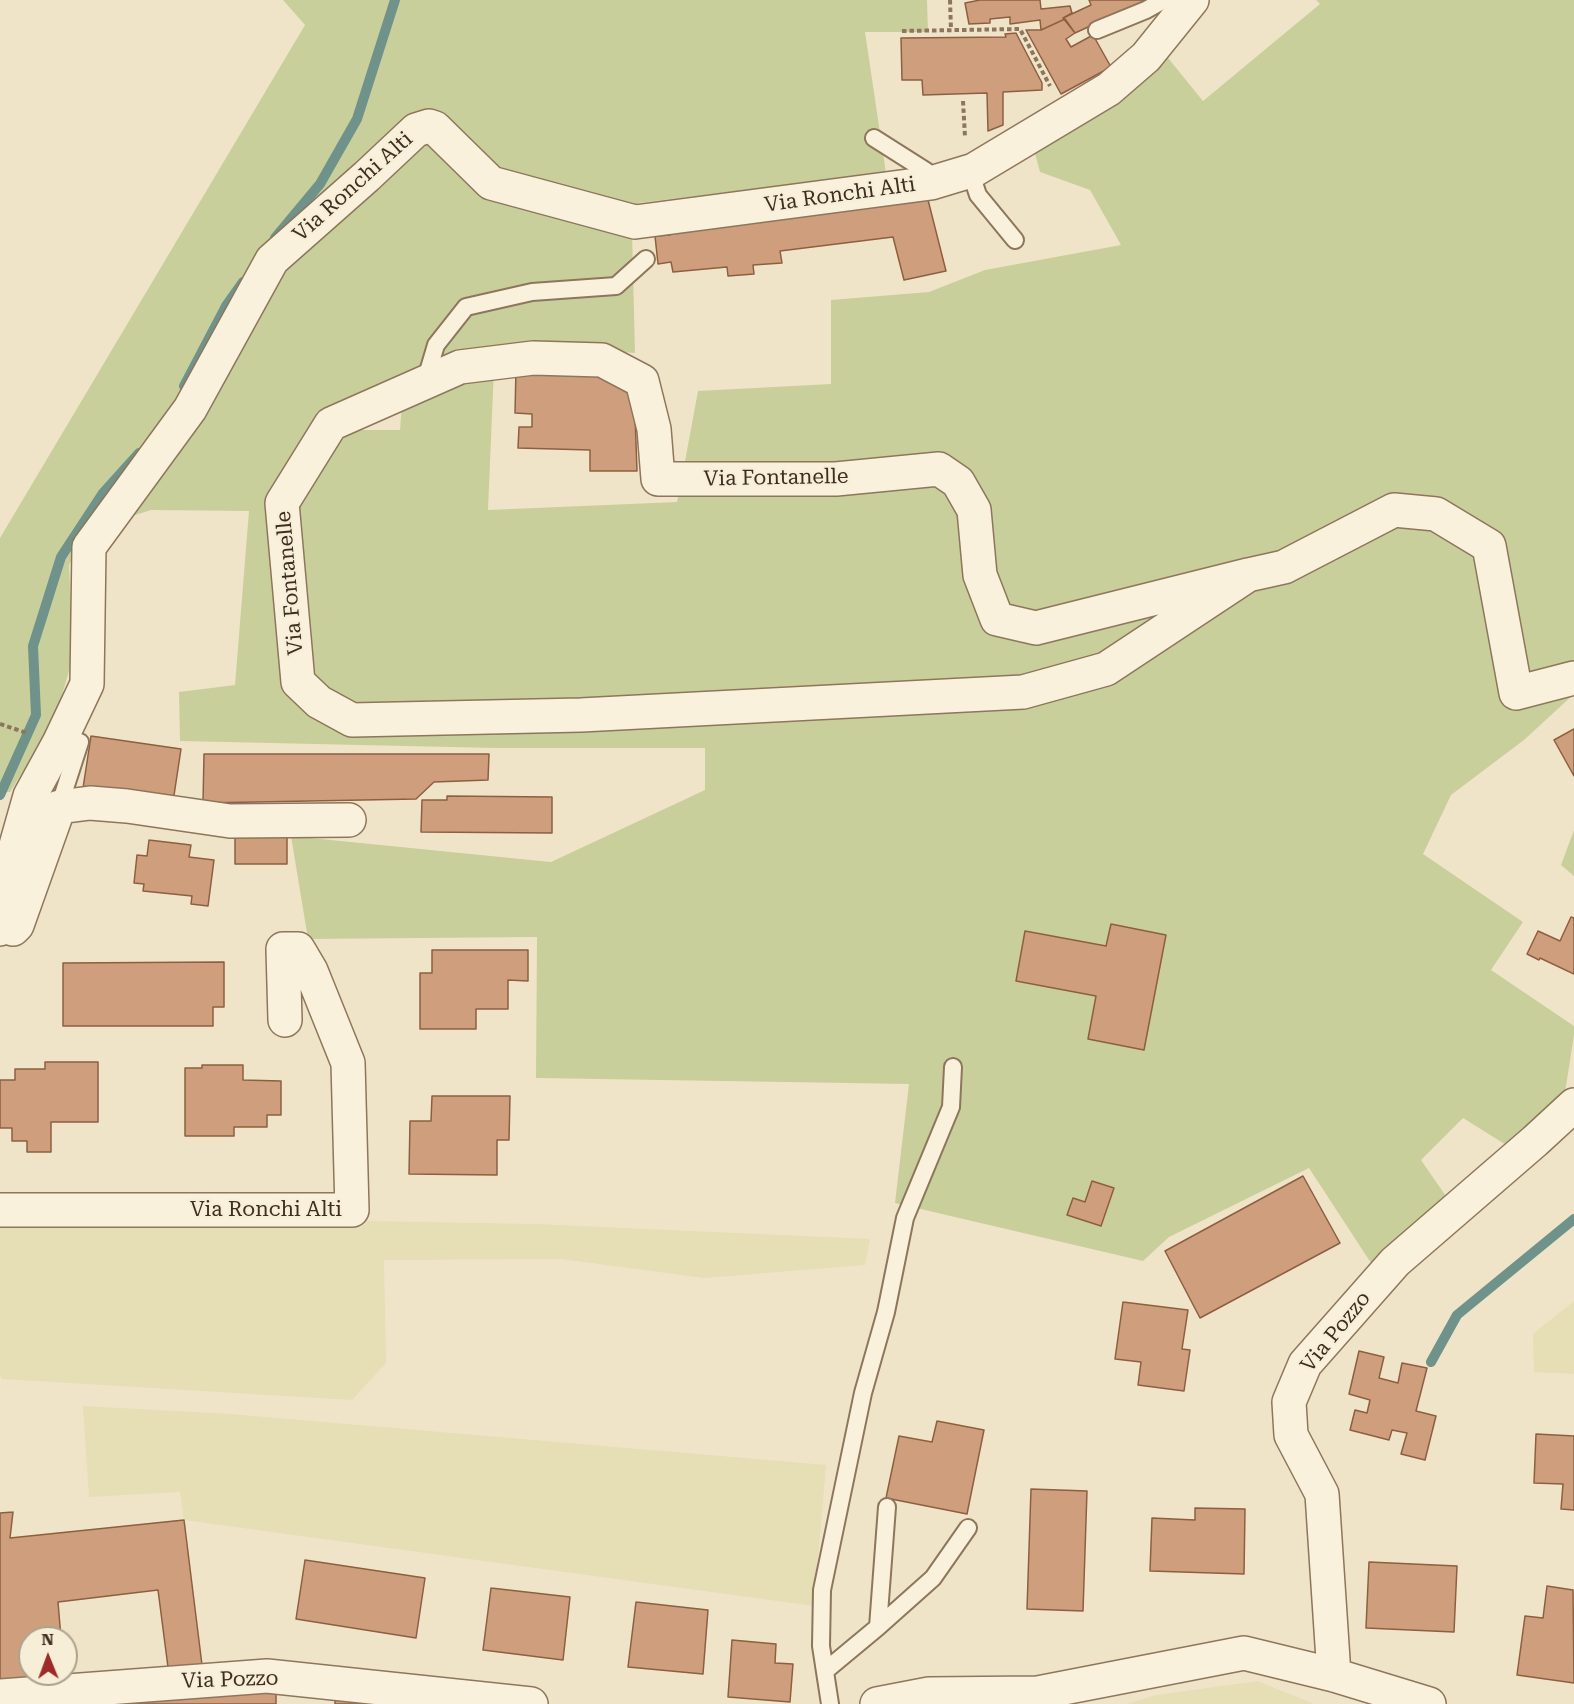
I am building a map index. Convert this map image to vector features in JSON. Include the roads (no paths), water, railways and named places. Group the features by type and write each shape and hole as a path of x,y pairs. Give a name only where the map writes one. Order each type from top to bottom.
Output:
{"street":[{"name":"Via Ronchi Alti","path":"0,928 13,856 30,796 59,743 87,684 89,547 190,409 272,260 367,177 416,130 429,126 435,128 491,183 635,222 931,183 967,157 1065,116 1109,89 1146,57 1198,2"},
{"name":"Via Fontanelle","path":"1248,575 1106,669 1023,692 581,715 352,720 319,702 298,682 282,503 331,424 460,367 532,358 602,360 642,381 654,429 657,479 836,479 939,469 958,482 974,510 980,575 997,619 1036,628 1248,575 1284,567 1394,510 1436,514 1489,546 1516,693 1574,678"},
{"path":"0,940 17,924 59,807 90,803 118,805 230,821 349,820"},
{"name":"Via Ronchi Alti","path":"0,1210 352,1210 348,1063 311,971 298,949 283,949 285,1020"},
{"name":"Via Pozzo","path":"1334,1675 1322,1494 1291,1435 1288,1402 1305,1364 1395,1262 1574,1105"},
{"path":"877,1704 929,1694 1038,1693 1244,1653 1334,1675 1429,1704"},
{"name":"Via Pozzo","path":"0,1696 267,1676 531,1704"}],"lane":[{"path":"1097,30 1162,1 1171,0"},
{"path":"874,138 926,171 931,183"},
{"path":"967,157 978,195 1015,240"},
{"path":"425,383 436,345 466,307 532,292 616,286 646,259"},
{"path":"59,807 80,742"},
{"path":"830,1704 821,1646 822,1590 863,1393 886,1312 905,1218 951,1107 953,1067"},
{"path":"878,1627 887,1508"},
{"path":"825,1671 933,1578 968,1528"}],"waterway":[{"path":"275,238 320,184 357,119 395,0"},
{"path":"184,386 226,306 243,282"},
{"path":"0,795 36,715 33,646 61,557 103,493 139,453"},
{"path":"1431,1362 1457,1315 1574,1219"}]}
